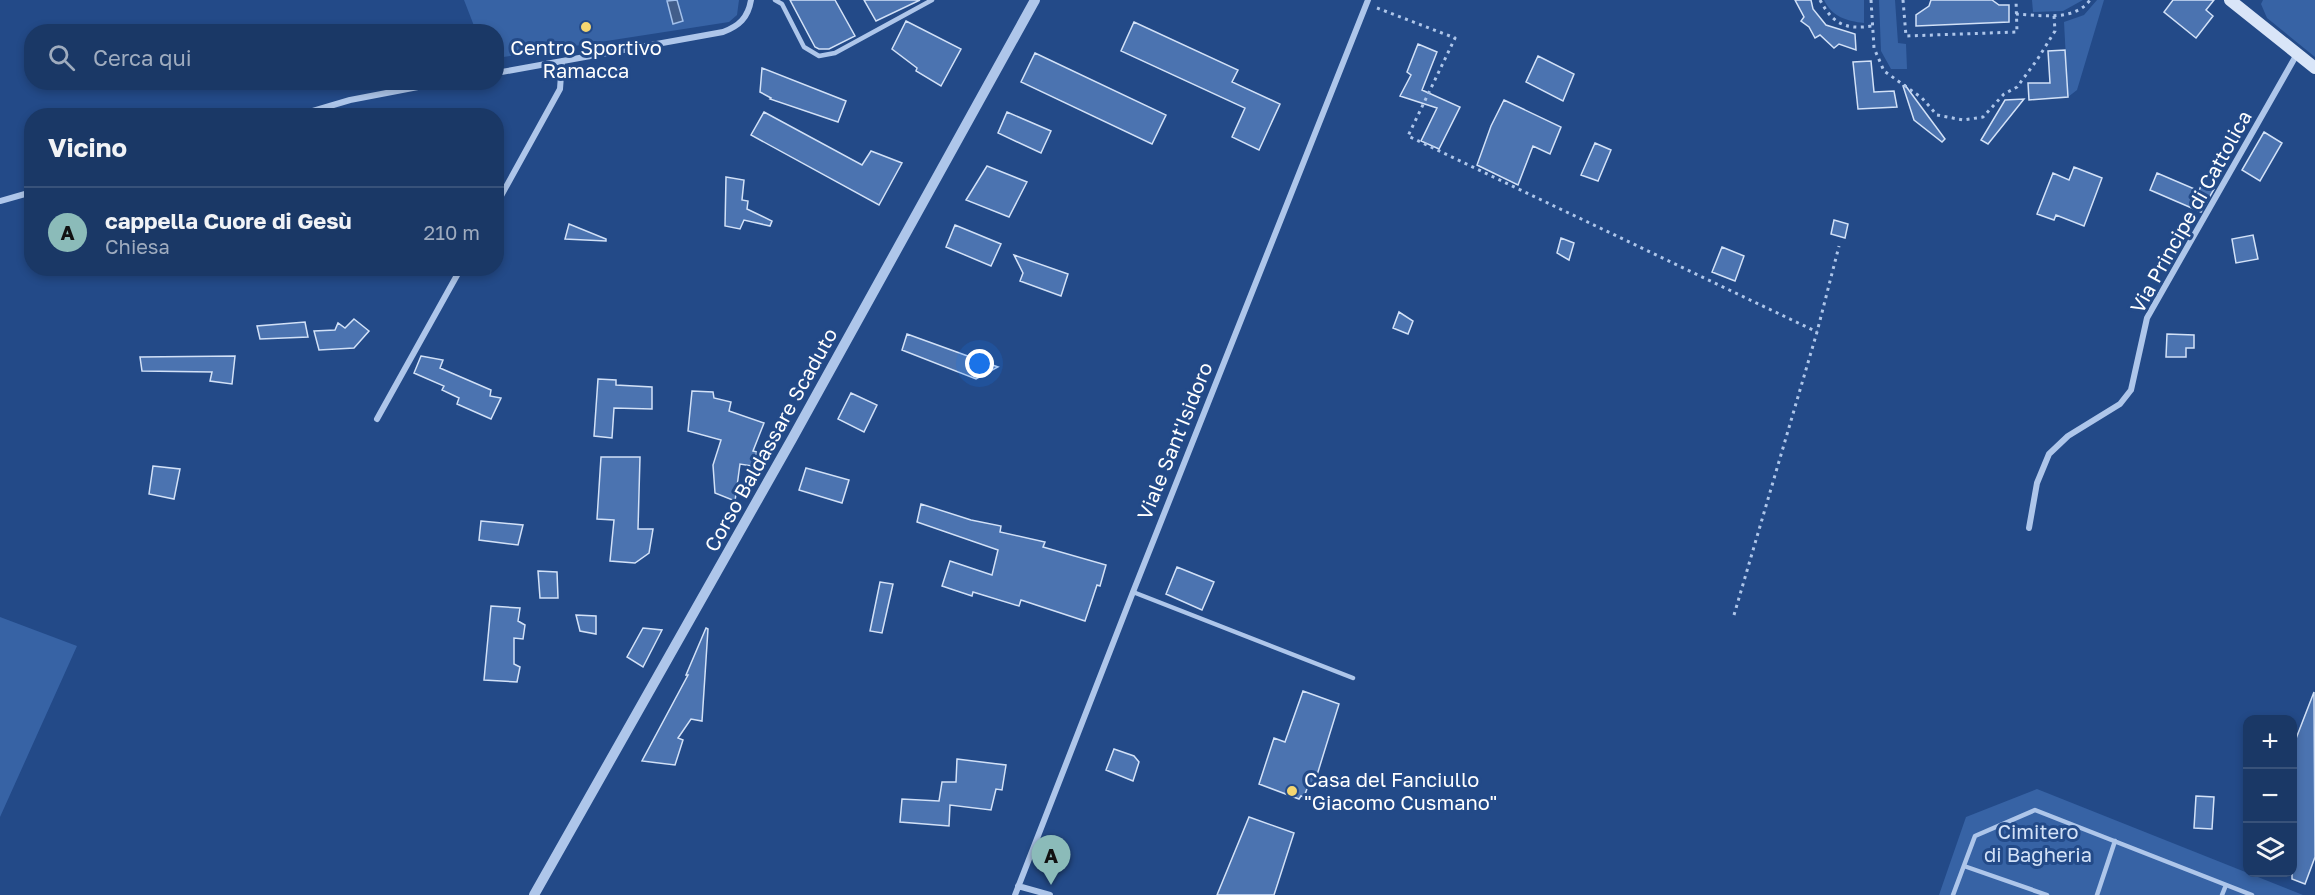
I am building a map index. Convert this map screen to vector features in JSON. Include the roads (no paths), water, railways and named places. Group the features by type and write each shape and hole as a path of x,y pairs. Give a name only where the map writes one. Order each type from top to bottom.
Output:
{"main road":[{"path":"2230,0 2315,68"}],"street":[{"path":"504,72 723,32 734,28 745,18 751,0"},
{"name":"Corso Baldassare Scaduto","path":"534,895 798,429 1035,0"},
{"name":"Viale Sant'Isidoro","path":"1015,895 1132,592 1367,2"},
{"name":"Via Principe di Cattolica","path":"2029,528 2037,483 2049,454 2068,436 2120,404 2131,390 2147,318 2300,56"},
{"path":"504,191 560,90 562,61"},
{"path":"323,108 350,100 402,90"},
{"path":"0,201 24,194"},
{"path":"377,419 457,276"},
{"path":"1018,886 1050,895"}],"lane":[{"path":"775,0 782,4 804,47 819,56 835,53 932,0"},
{"path":"1132,592 1353,678"},
{"path":"1953,895 1975,836 2035,810 2252,895"},
{"path":"2097,895 2115,841"},
{"path":"1964,866 2047,895"},
{"path":"2222,895 2226,885"}],"place":[{"name":"Centro Sportivo Ramacca","path":"586,27"},
{"name":"Casa del Fanciullo \"Giacomo Cusmano\"","path":"1292,791"},
{"name":"cappella Cuore di Gesù","path":"1051,885"}],"park label":[{"name":"Cimitero di Bagheria","path":"2038,844"}]}
